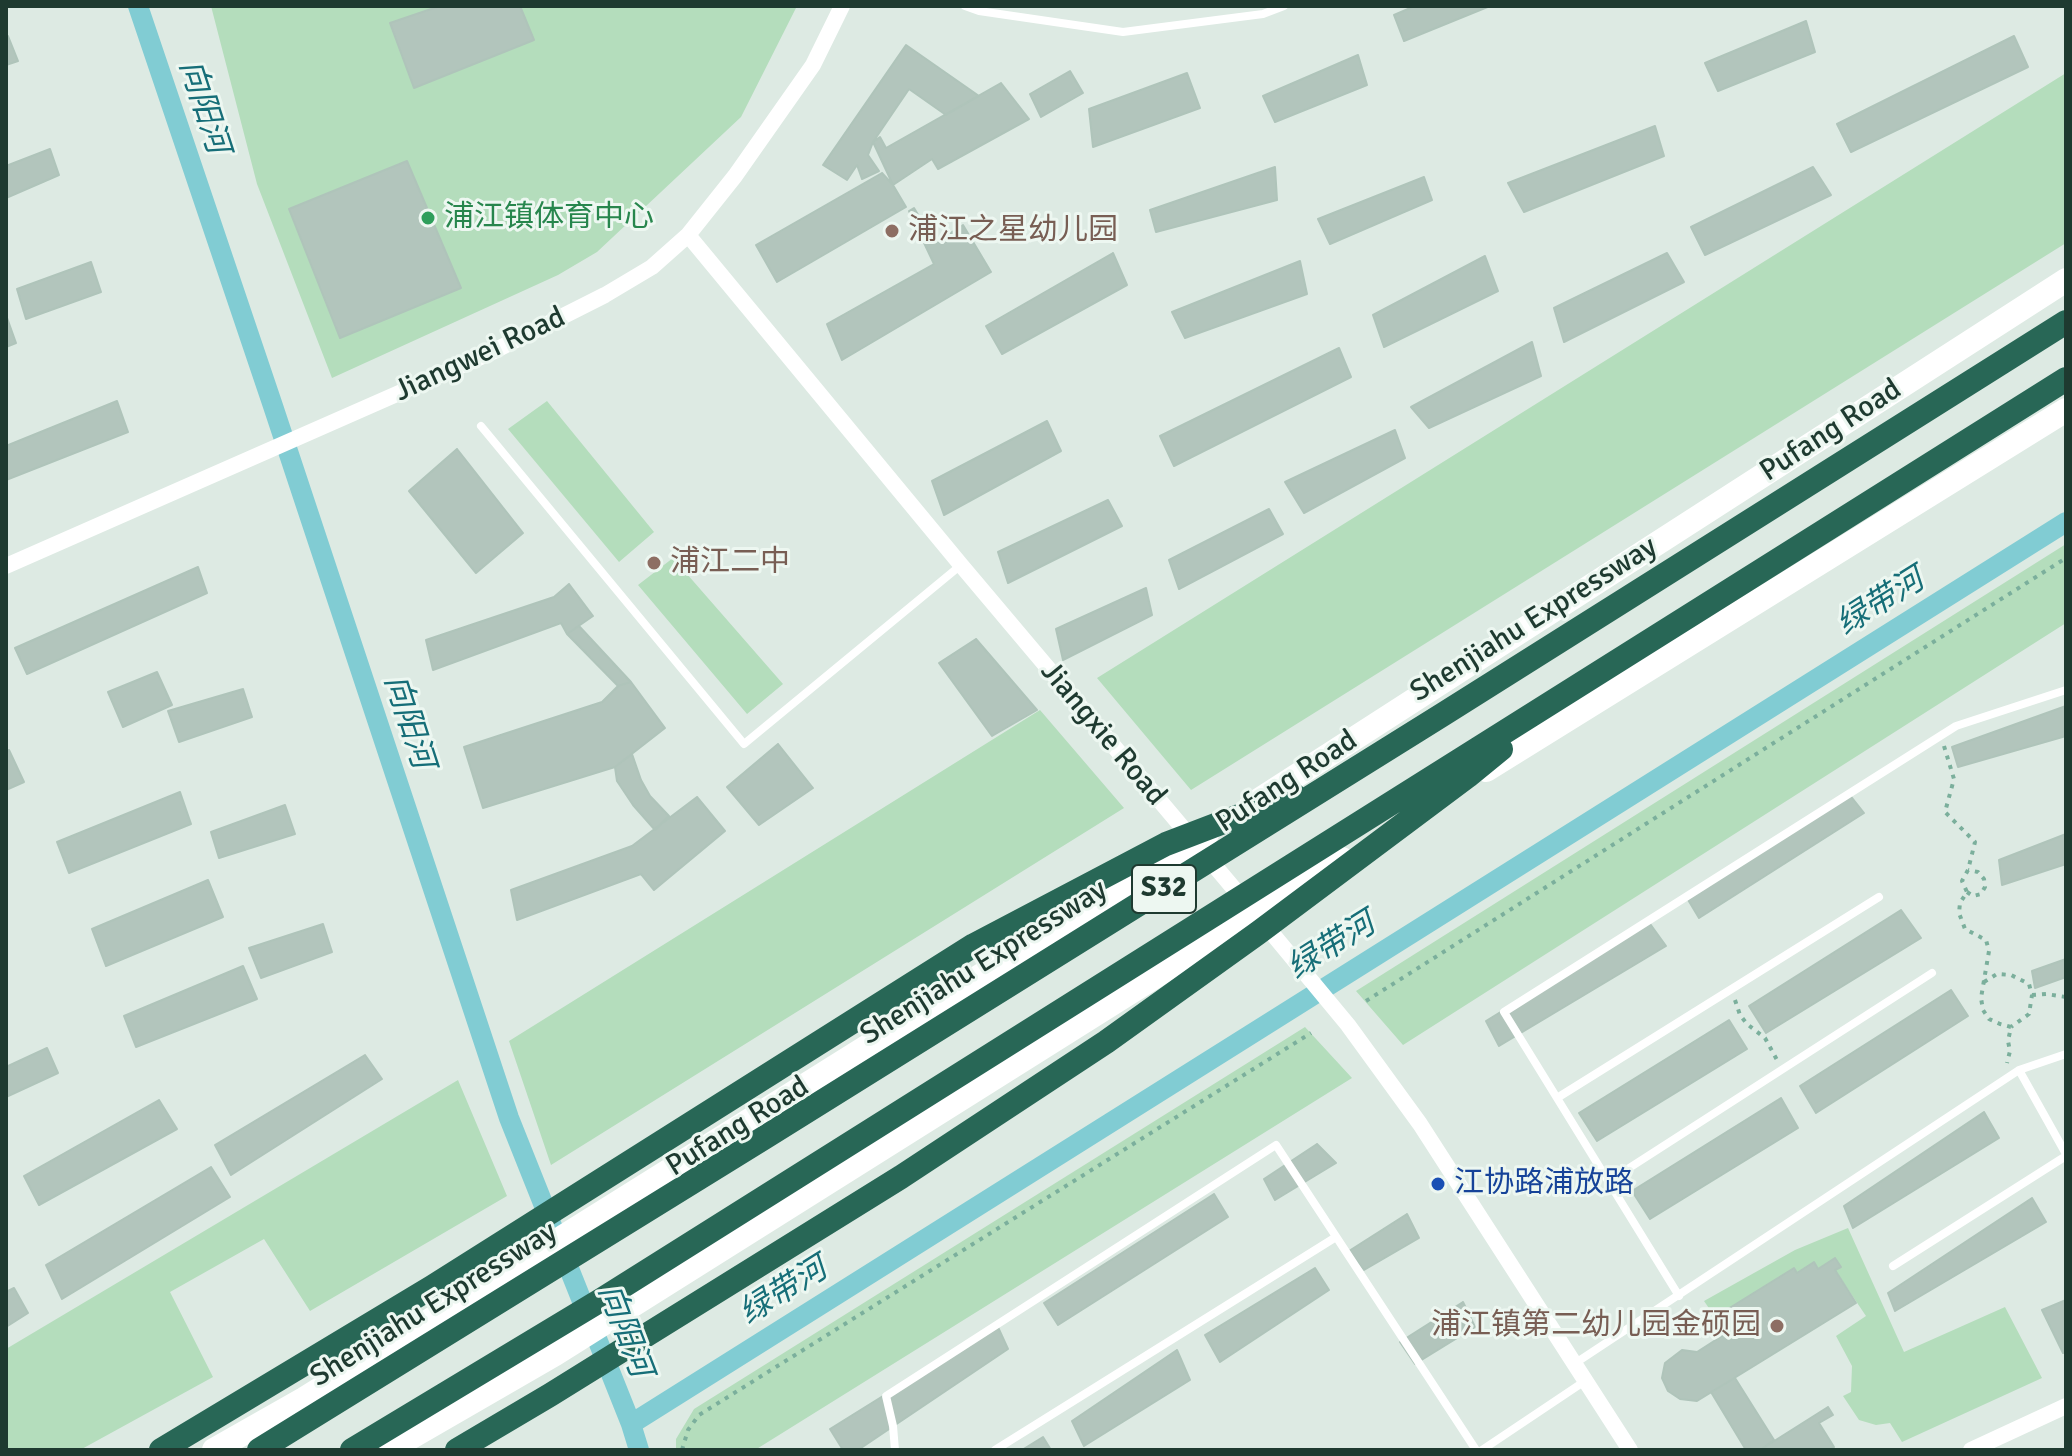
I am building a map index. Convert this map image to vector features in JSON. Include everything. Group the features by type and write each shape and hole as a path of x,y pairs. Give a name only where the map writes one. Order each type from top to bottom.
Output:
{"highway":[{"name":"Shenjiahu Expressway","path":"259,1450 1348,774 2066,322"},
{"name":"S32","path":"352,1450 628,1284 2066,379"},
{"path":"457,1450 901,1177 1106,1042 1468,776 1571,690"},
{"path":"161,1450 471,1262 974,945 1166,844 1348,774"}],"main road":[{"name":"Pufang Road","path":"214,1450 304,1399 1194,842 2066,280"},
{"path":"389,1450 555,1354 1255,913 2066,410"}],"street":[{"name":"Jiangwei Road","path":"6,566 490,353 605,295 652,267 688,235 735,176 813,65 842,6"},
{"name":"Jiangxie Road","path":"688,235 1348,1025 1420,1124 1630,1450"},
{"path":"1971,1450 2066,1406"}],"lane":[{"path":"965,6 979,11 1123,32 1263,14 1284,6"},
{"path":"481,426 744,744 961,565"},
{"path":"1679,1296 1504,1012 1956,726 2066,690"},
{"path":"1557,1098 1879,897"},
{"path":"1609,1181 1932,973"},
{"path":"1574,1364 2019,1070 2066,1054"},
{"path":"1893,1266 2066,1155 2019,1070"},
{"path":"895,1450 886,1396 1276,1145 1479,1450 1585,1381"},
{"path":"995,1450 1336,1237"}],"path":[{"path":"1366,1001 2066,558"},
{"path":"1940,736 1954,779 1945,812 1975,842 1962,881 1967,892 1973,896 1981,894 1985,887 1984,879 1978,872 1968,870"},
{"path":"1967,892 1960,903 1959,913 1965,929 1986,940 1989,951 1981,998 1983,1010 1989,1019 2011,1027"},
{"path":"1984,982 1997,974 2011,975 2029,984 2032,995 2029,1014 2011,1027 2008,1041 2010,1051 2006,1059 2010,1076"},
{"path":"1731,990 1740,1015 1765,1038 1782,1070"},
{"path":"2032,995 2066,997"},
{"path":"682,1450 688,1430 699,1415 1311,1033"}],"green space":[{"path":"211,6 797,6 741,117 597,252 558,275 332,378 257,184"},
{"path":"2066,73 2066,243 1191,790 1097,678"},
{"path":"547,401 654,532 619,562 508,429"},
{"path":"2066,544 2066,623 1403,1045 1356,991"},
{"path":"673,558 783,684 747,714 638,585"},
{"path":"1040,710 1124,808 551,1165 509,1041"},
{"path":"1305,1027 1352,1078 755,1450 676,1450 676,1439 694,1409"},
{"path":"458,1080 507,1196 310,1311 264,1239 170,1292 213,1377 80,1450 6,1450 6,1349"},
{"path":"1848,1228 1904,1352 2005,1307 2042,1378 1902,1442 1890,1423 1876,1425 1859,1420 1843,1396 1851,1392 1852,1366 1836,1336 1866,1316 1835,1270 1840,1267 1818,1269 1814,1262 1797,1273 1794,1268 1715,1317 1704,1301 1795,1250"}],"building":[{"path":"440,6 520,6 534,40 414,88 390,23"},
{"path":"1415,6 1490,6 1404,41 1394,15"},
{"path":"1806,21 1815,52 1718,91 1705,63"},
{"path":"2014,36 2028,67 1851,152 1837,124"},
{"path":"6,37 18,61 6,65"},
{"path":"906,45 979,96 946,115 909,89 873,142 868,155 879,171 862,179 857,165 847,180 823,165"},
{"path":"1358,55 1367,85 1275,122 1263,96"},
{"path":"1070,71 1083,93 1041,117 1030,94"},
{"path":"1187,73 1200,108 1093,147 1089,109"},
{"path":"1001,83 1029,119 938,169 932,159 893,185 873,142 880,137 886,148"},
{"path":"1655,126 1664,156 1524,212 1508,183"},
{"path":"50,149 59,175 6,198 6,166"},
{"path":"407,161 461,288 340,338 289,209"},
{"path":"1275,167 1277,200 1156,232 1150,210"},
{"path":"1813,167 1831,195 1705,255 1691,227"},
{"path":"882,173 906,207 777,282 756,245"},
{"path":"1424,177 1432,200 1330,244 1318,219"},
{"path":"914,208 935,243 963,225 991,272 842,360 827,324 934,264 909,211"},
{"path":"1113,253 1127,285 1002,354 986,326"},
{"path":"1667,253 1684,282 1564,342 1554,308"},
{"path":"1485,256 1498,291 1384,347 1373,315"},
{"path":"1300,261 1307,294 1185,338 1172,312"},
{"path":"91,262 101,292 26,319 17,289"},
{"path":"6,315 16,343 6,347"},
{"path":"1532,342 1541,376 1429,428 1411,407"},
{"path":"1339,348 1351,377 1174,466 1160,436"},
{"path":"117,401 128,432 6,480 6,446"},
{"path":"1047,421 1061,451 944,515 932,481"},
{"path":"1395,430 1405,458 1304,513 1285,482"},
{"path":"457,449 523,533 476,573 409,491"},
{"path":"1108,500 1122,526 1008,583 998,552"},
{"path":"1269,509 1283,534 1179,589 1169,560"},
{"path":"198,567 207,593 27,674 15,648"},
{"path":"569,584 593,616 567,634 561,623 433,670 426,640 554,597"},
{"path":"1146,588 1152,615 1063,660 1056,629"},
{"path":"579,626 631,682 618,686 567,634"},
{"path":"976,639 1037,710 992,736 939,663"},
{"path":"157,672 172,705 123,727 108,692"},
{"path":"631,682 665,728 615,767 483,808 464,747 602,702 618,686"},
{"path":"243,689 252,717 179,742 168,711"},
{"path":"2066,706 2066,736 1958,767 1952,747"},
{"path":"778,744 813,788 759,825 727,787"},
{"path":"9,750 24,782 6,790 6,751"},
{"path":"632,754 650,796 669,816 655,830 617,781 615,767"},
{"path":"180,792 191,824 69,873 57,842"},
{"path":"1849,794 1864,813 1699,918 1687,898"},
{"path":"697,797 725,831 654,890 641,874 517,920 511,890 632,846"},
{"path":"285,805 295,834 219,858 211,832"},
{"path":"2066,834 2066,864 2002,885 1999,860"},
{"path":"208,880 223,917 106,966 92,929"},
{"path":"1901,910 1921,938 1766,1033 1749,1006"},
{"path":"1648,921 1666,946 1499,1046 1486,1021"},
{"path":"323,924 332,952 261,978 249,948"},
{"path":"2066,959 2066,977 2035,988 2032,971"},
{"path":"243,966 257,999 136,1047 124,1016"},
{"path":"1951,990 1968,1016 1816,1113 1800,1086"},
{"path":"1729,1020 1747,1049 1597,1141 1579,1113"},
{"path":"47,1048 58,1073 6,1097 6,1067"},
{"path":"365,1055 382,1079 231,1175 215,1145"},
{"path":"1781,1098 1798,1128 1650,1219 1632,1191"},
{"path":"159,1100 177,1129 39,1205 24,1176"},
{"path":"1984,1112 1999,1138 1853,1228 1844,1206"},
{"path":"1317,1144 1336,1163 1275,1200 1264,1179"},
{"path":"211,1167 230,1197 62,1299 46,1265"},
{"path":"1214,1194 1228,1217 1058,1325 1044,1303"},
{"path":"2032,1198 2046,1222 1895,1311 1888,1293"},
{"path":"1407,1214 1419,1238 1364,1270 1349,1251"},
{"path":"1835,1258 1841,1267 1835,1270 1856,1303 1697,1401 1680,1399 1668,1391 1662,1378 1665,1363 1682,1350 1697,1352 1725,1334 1715,1317 1794,1268 1797,1273 1814,1262 1818,1269"},
{"path":"1315,1268 1329,1290 1220,1362 1205,1335"},
{"path":"14,1288 28,1313 6,1327 6,1292"},
{"path":"2066,1300 2066,1352 2063,1353 2042,1310"},
{"path":"1463,1302 1475,1327 1415,1364 1400,1342"},
{"path":"997,1325 1008,1349 858,1450 843,1450 830,1429"},
{"path":"1177,1350 1190,1380 1084,1446 1072,1421"},
{"path":"1735,1378 1774,1440 1760,1450 1746,1450 1711,1392"},
{"path":"1828,1407 1833,1415 1819,1423 1834,1447 1830,1450 1760,1450"},
{"path":"1043,1437 1051,1450 1022,1450"}],"waterway":[{"name":"向阳河","path":"138,6 509,1118 639,1450"},
{"name":"绿带河","path":"631,1424 2066,522"}],"place":[{"name":"浦江镇体育中心","path":"428,218"},
{"name":"浦江之星幼儿园","path":"892,231"},
{"name":"浦江二中","path":"654,563"},
{"name":"江协路浦放路","path":"1438,1184"},
{"name":"浦江镇第二幼儿园金硕园","path":"1777,1326"}]}
